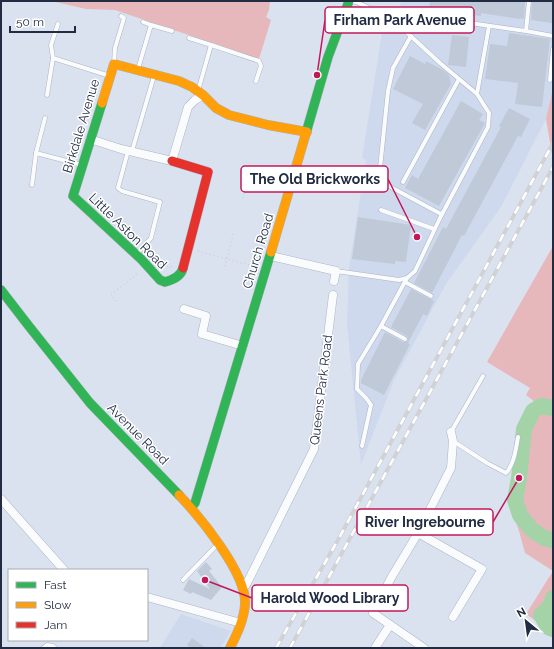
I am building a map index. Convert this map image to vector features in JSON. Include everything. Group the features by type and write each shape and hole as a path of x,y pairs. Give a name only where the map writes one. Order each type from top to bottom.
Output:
{"street":[{"name":"Church Road","path":"191,507 195,503 244,346 328,57 350,1"},
{"path":"114,64 179,81 201,93 216,108 229,114 268,125 307,132"},
{"name":"Birkdale Avenue","path":"73,196 114,64"},
{"path":"172,161 188,107 201,93"},
{"path":"90,139 208,172 182,269"},
{"name":"Little Aston Road","path":"73,196 160,280 165,282 174,279 182,272 182,269"},
{"path":"271,256 336,271 334,281"},
{"name":"Avenue Road","path":"1,290 18,314 95,408 146,459 203,522 232,565 243,587 246,601 245,612 241,623"},
{"name":"Queens Park Road","path":"243,587 246,585 314,449 333,295"},
{"path":"184,309 206,316 202,334 244,346"},
{"path":"424,648 373,613 391,578 418,533 451,468 451,432"},
{"path":"1,499 63,569"},
{"path":"418,533 482,569 453,617"},
{"path":"148,597 241,623 230,648"},
{"path":"375,648 390,625"}],"lane":[{"path":"350,1 356,2 390,17 477,94 489,113 488,127 434,229 415,271 406,280 358,364 357,390 371,405 362,446"},
{"path":"526,31 530,1"},
{"path":"114,64 116,48 124,18 121,16"},
{"path":"390,17 428,17 553,36"},
{"path":"143,22 172,31"},
{"path":"47,95 53,58 51,45 58,24"},
{"path":"137,70 151,25"},
{"path":"477,94 490,26"},
{"path":"411,36 393,68 388,91 379,178 387,185 442,214"},
{"path":"189,38 259,61 261,66 256,81"},
{"path":"201,93 211,45"},
{"path":"550,80 553,49"},
{"path":"53,58 110,76"},
{"path":"141,260 151,238 160,202 122,191 118,188 155,74"},
{"path":"403,182 459,78"},
{"path":"32,185 36,153 45,118"},
{"path":"36,153 82,165"},
{"path":"382,210 434,229"},
{"path":"336,271 406,280 431,296"},
{"path":"380,326 405,339"},
{"path":"451,432 483,376"},
{"path":"452,440 487,463 506,473 509,470 516,451 518,437"},
{"path":"183,580 218,543"},
{"path":"43,648 47,644 55,648"}],"path":[{"path":"243,198 251,170"},
{"path":"225,266 234,231"},
{"path":"188,248 260,268"},
{"path":"116,301 111,295 141,260 182,269"}],"shaded area":[{"path":"51,1 270,1 269,10 266,17 271,20 259,59 115,10 86,9"},
{"path":"402,1 553,1 553,87 546,119 501,207 446,284 394,380 361,465 347,323 349,267 366,160 362,158 384,20 398,8"},
{"path":"553,88 553,160 546,119"},
{"path":"553,246 553,571 525,553 508,500 523,424 528,410 535,402 526,395 530,388 487,362"},
{"path":"553,571 553,633 526,614"},
{"path":"181,614 231,631 220,648 160,648"}],"building":[{"path":"430,1 525,1 524,19 481,13 481,16 429,10"},
{"path":"532,1 553,1 552,23 531,20"},
{"path":"509,33 550,39 542,107 515,104 518,83 485,79 490,44 507,46"},
{"path":"452,35 469,37 466,67 448,65"},
{"path":"410,56 425,64 426,61 443,70 449,75 451,84 425,130 412,123 423,104 393,89"},
{"path":"461,101 483,114 479,120 485,123 439,206 405,188 412,175 418,179"},
{"path":"509,108 530,119 521,137 518,136 464,236 462,235 432,293 414,283 443,227 446,229 501,127 499,126"},
{"path":"358,217 411,225 406,262 395,261 395,264 352,259"},
{"path":"411,289 434,301 427,316 423,314 408,343 410,344 384,395 361,383 361,380 385,332 403,342 408,341 407,336 391,327"},
{"path":"206,562 212,569 209,571 222,587 211,600 183,590 189,579 210,589 197,571"},
{"path":"192,638 206,648 191,648 187,645"}],"waterway":[{"path":"553,408 541,406 533,411 524,429 519,478 515,500 520,515 531,529 544,538 553,540"},
{"path":"553,598 550,607 541,615 548,627 553,629"}],"railway":[{"path":"276,648 338,540 553,143"},
{"path":"290,648 553,167"}],"traffic: fast":[{"path":"306,133 328,57 349,1"},
{"path":"102,103 73,196 141,259 160,280 165,282 173,279 180,274 183,268"},
{"path":"191,507 195,503 271,252"},
{"path":"1,290 90,403 179,495"}],"traffic: slow":[{"path":"102,103 114,64 179,81 192,87 203,95 216,108 229,115 268,125 307,132"},
{"path":"271,252 306,133"},
{"path":"179,495 221,546 231,562 244,592 245,604 242,621 230,648"}],"traffic: jam":[{"path":"172,161 208,172 183,268"}],"place":[{"name":"Firham Park Avenue","path":"317,75"},
{"name":"The Old Brickworks","path":"417,237"},
{"name":"River Ingrebourne","path":"519,478"},
{"name":"Harold Wood Library","path":"205,580"}]}
